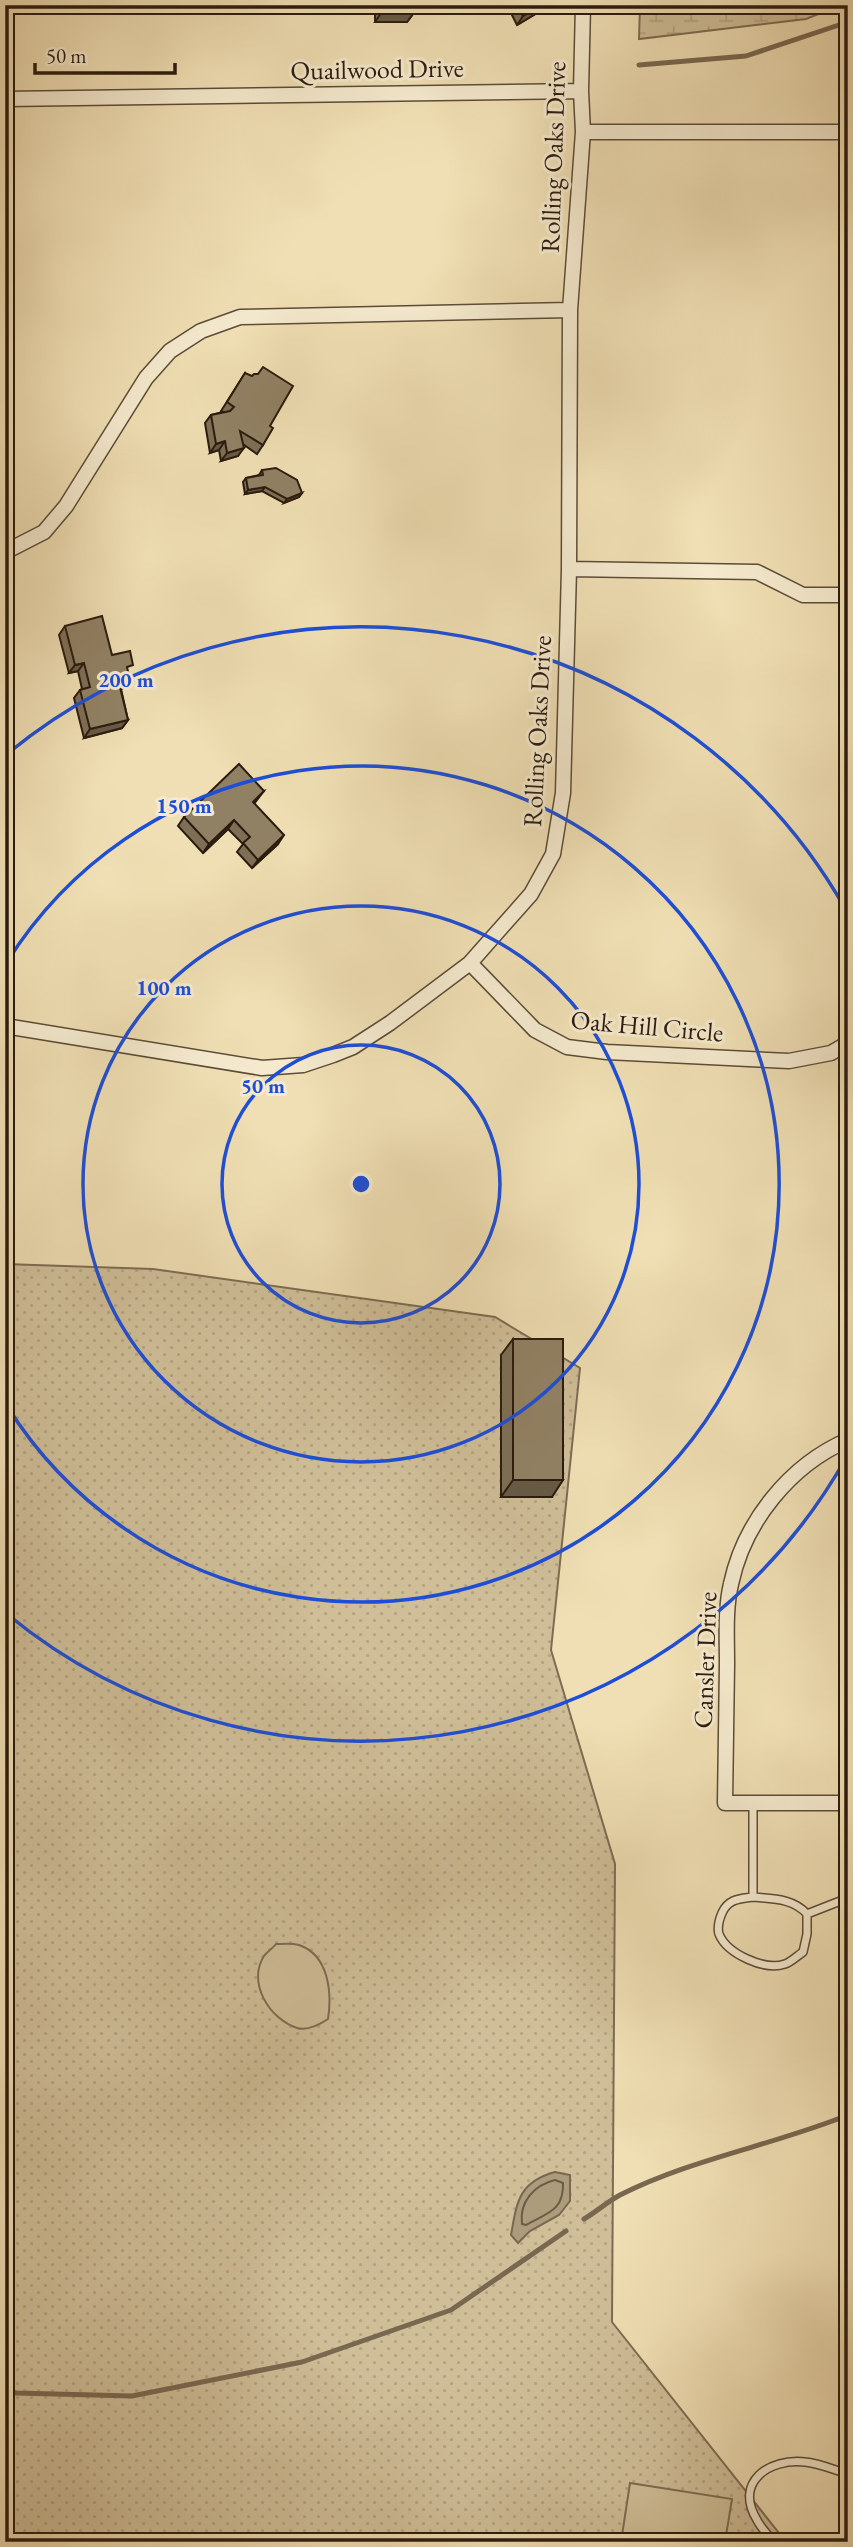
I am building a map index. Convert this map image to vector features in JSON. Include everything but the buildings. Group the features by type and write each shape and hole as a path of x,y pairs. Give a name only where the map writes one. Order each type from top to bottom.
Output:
{"street":[{"name":"Rolling Oaks Drive","path":"5,1026 262,1068 303,1065 353,1047 372,1037 470,963 531,894 553,854 563,793 569,569 570,310 583,132 583,5"},
{"name":"Quailwood Drive","path":"5,99 581,91"},
{"path":"583,132 848,132"},
{"path":"5,552 44,532 66,506 146,378 170,351 201,331 240,317 570,310"},
{"path":"569,569 757,572 803,594 848,595"},
{"name":"Oak Hill Circle","path":"470,963 535,1030 567,1047 607,1052 789,1061 831,1053 848,1043"},
{"name":"Cansler Drive","path":"753,1803 725,1803 727,1623 730,1585 747,1538 777,1491 826,1449 848,1440"},
{"path":"753,1803 848,1803"}],"lane":[{"path":"753,1803 753,1897"},
{"path":"753,1897 787,1901 800,1906 807,1914 803,1952 784,1965 766,1965 743,1957 726,1944 719,1933 719,1922 726,1906 736,1899 753,1897"},
{"path":"807,1914 848,1898"},
{"path":"774,2542 753,2511 749,2490 755,2478 768,2467 805,2462 848,2474"}],"green space":[{"path":"640,5 841,5 806,19 639,39"},
{"path":"5,1264 153,1269 495,1317 580,1368 551,1650 615,1864 612,2322 786,2542 5,2542"},
{"path":"276,1944 299,1945 317,1957 328,1987 328,2019 313,2027 301,2029 278,2017 270,2008 260,1988 259,1966 264,1956"},
{"path":"630,2483 732,2499 725,2542 621,2542"}],"water":[{"path":"555,2172 570,2175 570,2201 559,2215 530,2231 518,2243 511,2235 522,2194 534,2181"}],"waterway":[{"path":"639,65 746,56 848,22"},
{"path":"584,2219 615,2198 647,2182 848,2115"},
{"path":"5,2388 16,2393 132,2396 302,2362 451,2310 566,2231"}]}
